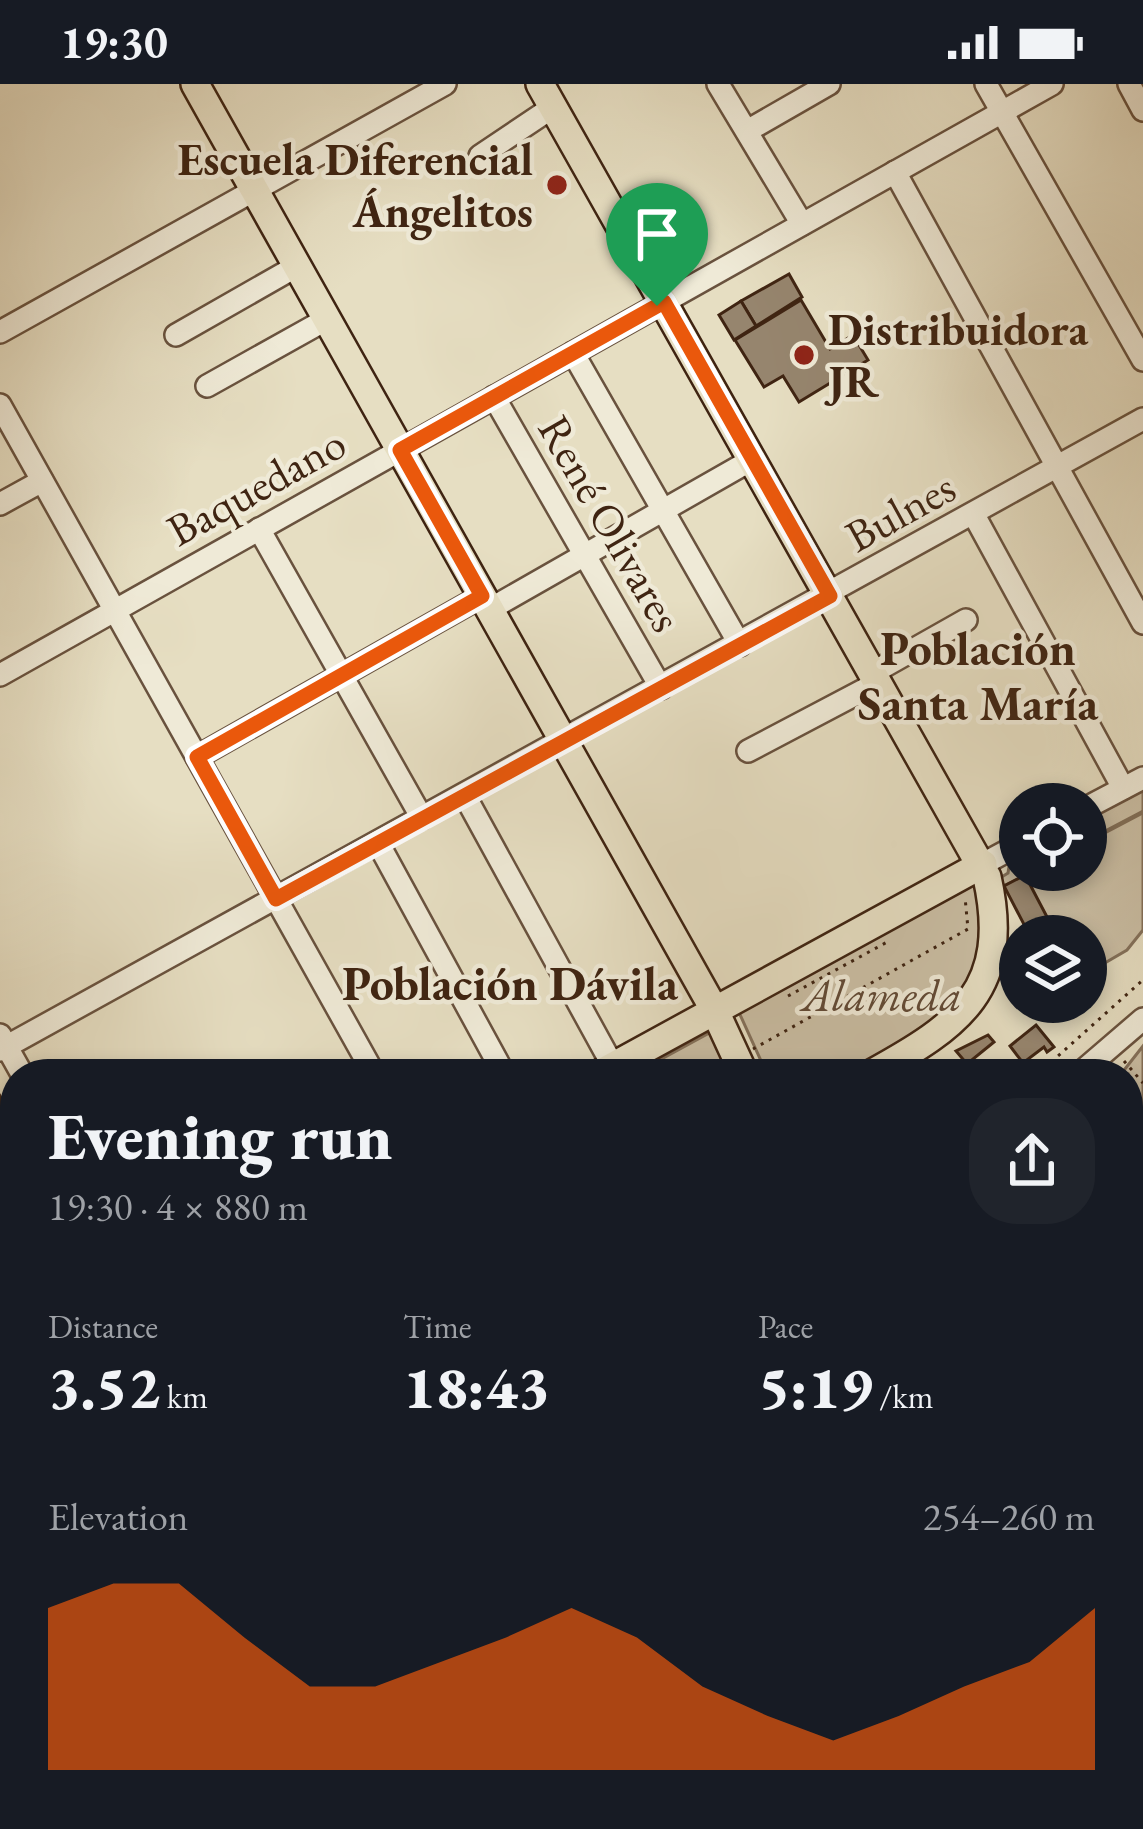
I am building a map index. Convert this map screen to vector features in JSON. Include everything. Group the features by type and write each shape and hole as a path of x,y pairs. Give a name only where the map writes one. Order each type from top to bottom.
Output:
{"main road":[{"path":"195,84 718,1017 737,1059"},
{"path":"546,95 985,870 994,938 977,996 937,1036 897,1059"},
{"path":"629,1059 718,1017 985,870"}],"street":[{"path":"0,332 445,84"},
{"path":"718,84 802,224"},
{"path":"747,131 829,84"},
{"path":"986,84 1143,360"},
{"name":"Baquedano","path":"0,675 1052,84"},
{"path":"1129,84 1143,110"},
{"path":"481,156 546,95"},
{"path":"895,172 1143,623"},
{"path":"176,334 297,266"},
{"path":"207,386 327,319"},
{"path":"573,353 740,645"},
{"name":"René Olivares","path":"494,397 661,688"},
{"path":"0,405 366,1059"},
{"name":"Bulnes","path":"2,1044 564,742 1143,419"},
{"path":"197,757 342,675 584,555 753,459"},
{"path":"0,504 42,481"},
{"path":"974,515 1133,783"},
{"path":"259,529 422,818"},
{"path":"748,751 966,620"},
{"path":"465,796 600,1059"},
{"path":"378,843 496,1059"},
{"path":"985,870 999,860"},
{"path":"1096,1059 1143,1018"}],"path":[{"path":"718,1017 737,1024 751,1050 771,1040 968,929 964,895 985,870"},
{"path":"1055,1059 1143,980"}],"green space":[{"path":"1143,787 1143,930 1127,950 1107,962 1107,915 1045,915 1032,891 1107,891 1107,807"},
{"name":"Alameda","path":"977,876 986,910 972,994 879,1059 760,1059 737,1008"},
{"path":"713,1031 726,1059 662,1059"}],"building":[{"path":"789,274 802,297 756,326 741,301"},
{"name":"Distribuidora JR","path":"801,300 830,349 853,335 868,360 799,402 783,376 764,387 735,340"},
{"path":"741,301 756,326 734,340 719,315"},
{"path":"1007,891 1033,891 1046,915 1019,915"},
{"path":"1036,1025 1054,1047 1020,1059 1010,1046"},
{"path":"988,1035 994,1042 973,1059 963,1059 956,1051"}],"waterway":[{"path":"1107,831 1143,812"}],"place":[{"name":"Escuela Diferencial Ángelitos","path":"557,185"},
{"name":"Distribuidora JR","path":"804,355"}],"district":[{"name":"Población Santa María","path":"978,676"},
{"name":"Población Dávila","path":"510,983"}],"route":[{"path":"664,302 830,596 276,899 197,757 482,596 400,450 657,306 664,302"}]}
